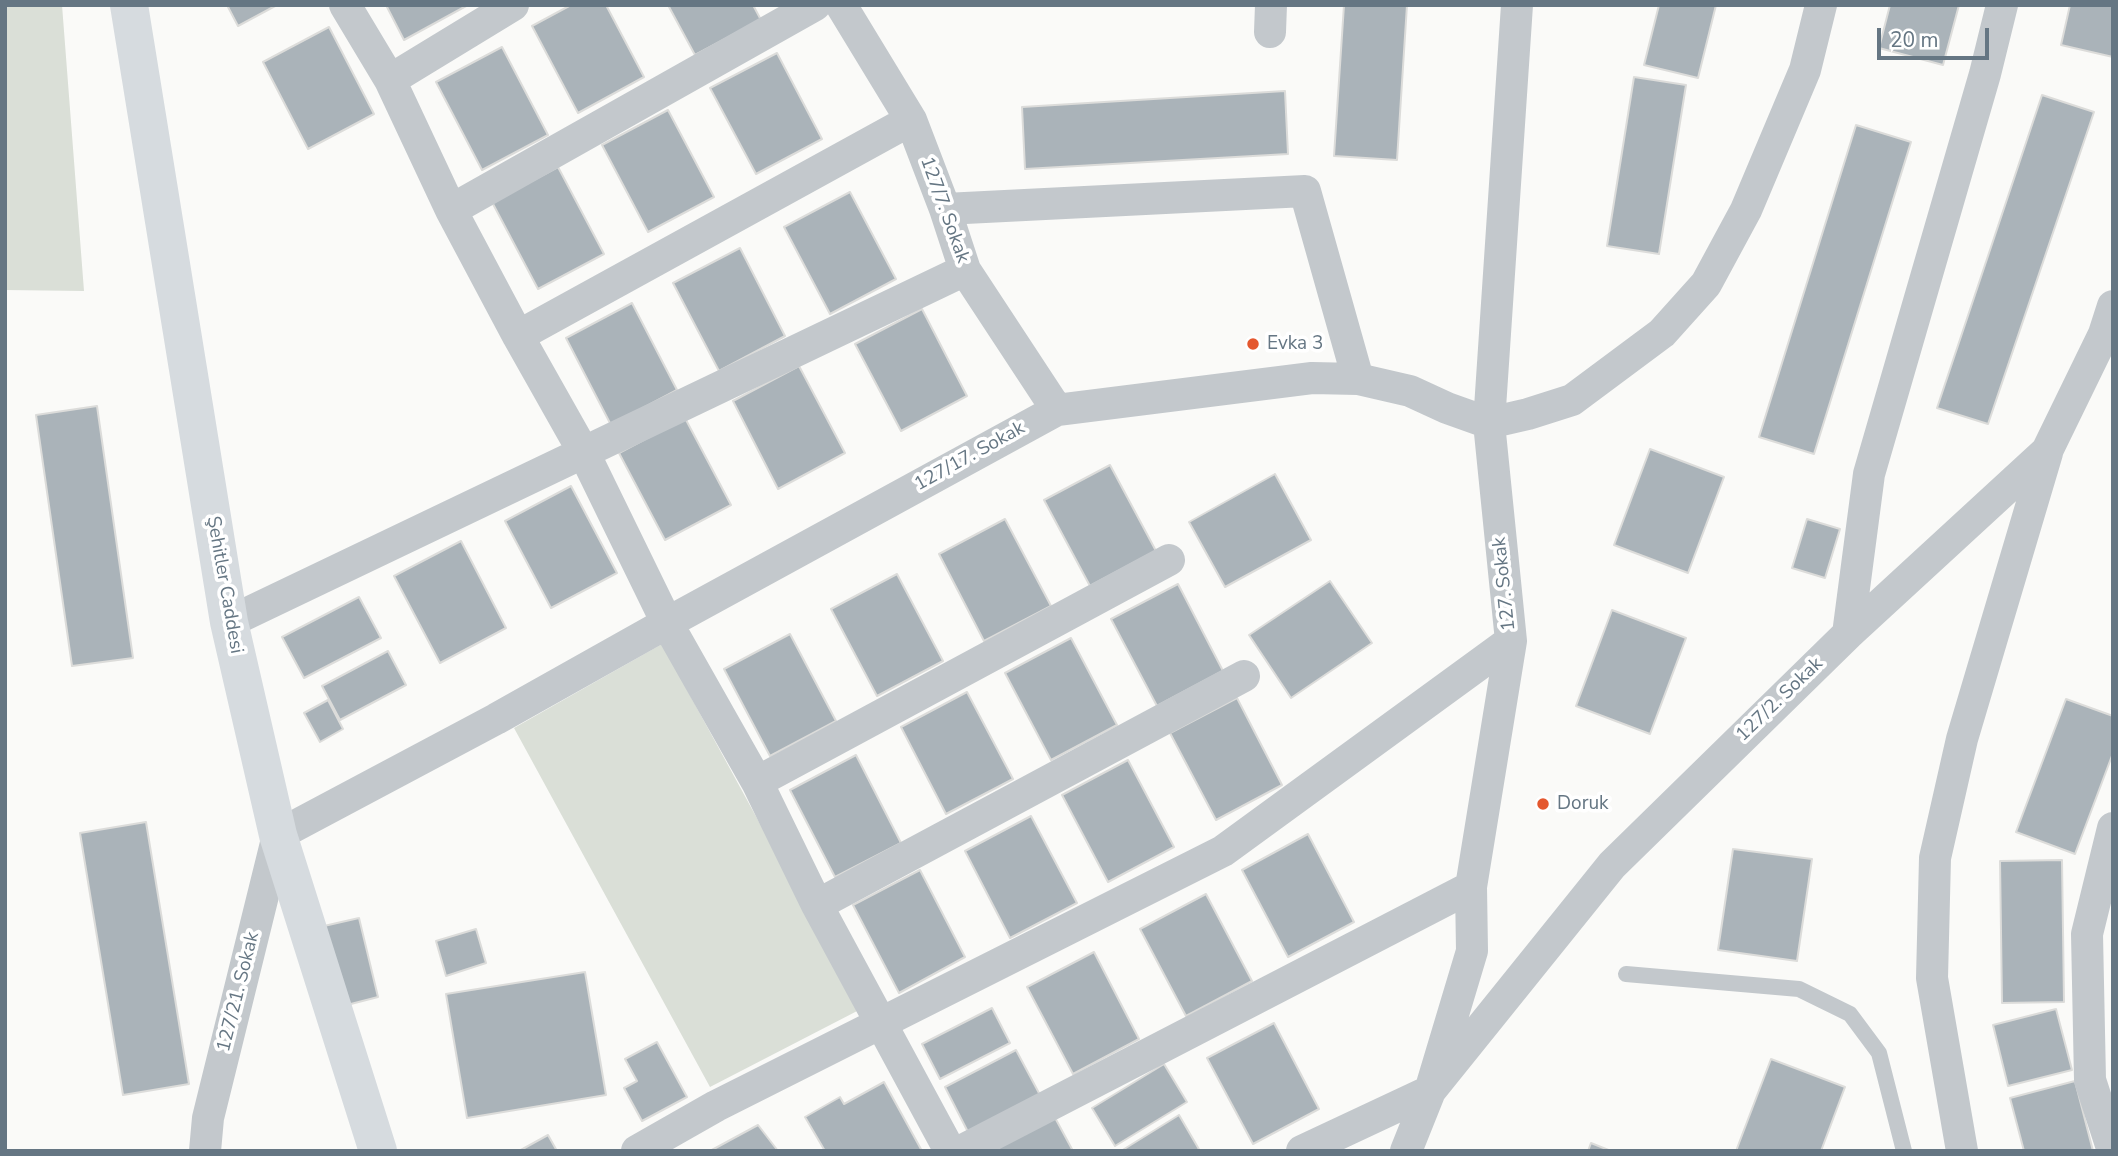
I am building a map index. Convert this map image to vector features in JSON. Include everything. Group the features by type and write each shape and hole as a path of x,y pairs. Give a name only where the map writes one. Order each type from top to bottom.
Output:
{"street":[{"name":"Şehitler Caddesi","path":"129,5 229,622 278,835 378,1151"},
{"path":"345,5 390,80 450,210 517,336 584,453 667,623 757,782 817,905 950,1151"},
{"path":"390,80 513,5"},
{"path":"450,210 815,5"},
{"name":"127/7. Sokak","path":"841,5 911,120 965,270 1057,410"},
{"name":"127. Sokak","path":"1406,1151 1430,1091 1472,951 1471,887 1511,641 1489,423 1517,5"},
{"path":"1489,423 1528,415 1572,400 1662,333 1706,284 1746,210 1805,70 1821,5"},
{"path":"1848,634 1869,474 1985,74 2002,5"},
{"path":"517,336 911,120"},
{"path":"945,209 1305,191 1358,379"},
{"path":"229,622 965,270"},
{"name":"127/2. Sokak","path":"1430,1091 1612,865 1848,634 2047,451 2104,334 2113,306"},
{"name":"127/17. Sokak","path":"278,835 496,719 1057,410 1312,378 1358,379 1410,391 1489,423"},
{"path":"1962,1151 1932,978 1935,858 1962,739 2047,451"},
{"path":"757,782 1169,560"},
{"path":"637,1151 716,1106 1223,851 1511,641"},
{"path":"817,905 1244,676"},
{"path":"2113,828 2087,934 2090,1080 2113,1151"},
{"name":"127/21. Sokak","path":"205,1151 208,1118 278,835"},
{"path":"961,1151 1471,887"},
{"path":"1302,1151 1430,1091"}],"lane":[{"path":"1626,974 1799,989 1850,1014 1879,1053 1905,1151"}],"shaded area":[{"path":"5,5 62,5 84,291 5,290"},
{"path":"662,644 861,1009 710,1087 514,728"}],"building":[{"path":"227,5 277,5 238,26"},
{"path":"386,5 468,5 404,40"},
{"path":"571,5 606,5 644,77 578,113 532,26"},
{"path":"668,5 753,5 761,20 695,55"},
{"path":"1344,5 1407,5 1397,160 1334,156"},
{"path":"1659,5 1716,5 1698,78 1644,65"},
{"path":"1890,5 1959,5 1943,65 1879,48"},
{"path":"2070,5 2113,5 2113,57 2061,45"},
{"path":"329,27 374,114 308,149 263,62"},
{"path":"502,47 548,135 482,170 436,82"},
{"path":"777,53 822,139 756,174 710,88"},
{"path":"1634,77 1686,85 1659,254 1607,246"},
{"path":"1285,91 1288,154 1025,169 1022,107"},
{"path":"2042,95 2094,112 1988,424 1937,408"},
{"path":"668,110 714,197 648,232 602,145"},
{"path":"1856,125 1911,142 1814,454 1759,437"},
{"path":"558,167 604,254 538,289 492,202"},
{"path":"850,192 896,279 830,314 784,227"},
{"path":"740,248 785,336 719,371 673,283"},
{"path":"632,303 677,390 611,425 566,338"},
{"path":"922,309 967,396 901,431 855,344"},
{"path":"799,366 845,453 778,489 733,401"},
{"path":"97,406 133,658 72,666 36,415"},
{"path":"685,418 731,505 665,540 619,453"},
{"path":"1650,449 1724,477 1688,573 1614,545"},
{"path":"1110,465 1156,551 1090,586 1044,500"},
{"path":"1275,474 1311,540 1225,587 1189,522"},
{"path":"571,486 617,573 551,608 505,521"},
{"path":"1005,519 1051,606 984,641 939,554"},
{"path":"1807,519 1840,529 1825,578 1792,568"},
{"path":"461,541 506,628 440,663 394,576"},
{"path":"897,574 943,661 877,696 831,609"},
{"path":"1330,581 1372,643 1291,698 1249,635"},
{"path":"1178,584 1223,671 1157,706 1111,619"},
{"path":"359,597 381,638 304,678 282,637"},
{"path":"1612,610 1686,638 1650,734 1576,706"},
{"path":"790,634 836,721 770,756 724,669"},
{"path":"1071,638 1117,725 1051,760 1005,673"},
{"path":"388,651 406,685 340,720 322,686"},
{"path":"967,692 1013,779 946,814 901,727"},
{"path":"1237,698 1282,785 1216,820 1170,733"},
{"path":"2066,699 2113,716 2113,753 2075,854 2016,832"},
{"path":"328,700 343,729 320,742 304,713"},
{"path":"856,755 901,843 835,877 790,790"},
{"path":"1128,760 1174,847 1108,882 1062,795"},
{"path":"1031,816 1077,903 1010,938 965,851"},
{"path":"146,822 189,1084 123,1095 80,833"},
{"path":"1308,834 1354,922 1288,957 1242,870"},
{"path":"1733,849 1812,859 1797,961 1718,950"},
{"path":"2062,860 2064,1002 2002,1003 2000,861"},
{"path":"920,870 965,957 899,993 853,905"},
{"path":"1206,894 1252,981 1186,1016 1140,929"},
{"path":"359,918 378,997 343,1006 324,926"},
{"path":"476,929 486,963 446,976 436,941"},
{"path":"1094,952 1139,1039 1073,1074 1027,987"},
{"path":"585,972 606,1095 467,1118 446,994"},
{"path":"992,1008 1010,1043 940,1079 922,1044"},
{"path":"2056,1009 2072,1070 2008,1086 1993,1025"},
{"path":"1274,1023 1319,1109 1253,1144 1207,1058"},
{"path":"657,1042 687,1097 642,1121 624,1088 637,1081 625,1059"},
{"path":"1016,1050 1040,1095 968,1132 945,1087"},
{"path":"1771,1059 1845,1087 1821,1151 1736,1151"},
{"path":"1164,1064 1187,1102 1115,1146 1092,1108"},
{"path":"2075,1081 2093,1151 2024,1151 2010,1098"},
{"path":"884,1082 922,1151 825,1151 805,1117 840,1097 844,1104"},
{"path":"1053,1114 1073,1151 990,1151"},
{"path":"1179,1115 1200,1151 1121,1151"},
{"path":"758,1125 778,1151 710,1151"},
{"path":"548,1135 557,1151 519,1151"},
{"path":"1591,1143 1611,1151 1588,1151"}],"place":[{"name":"Evka 3","path":"1253,344"},
{"name":"Doruk","path":"1543,804"}]}
